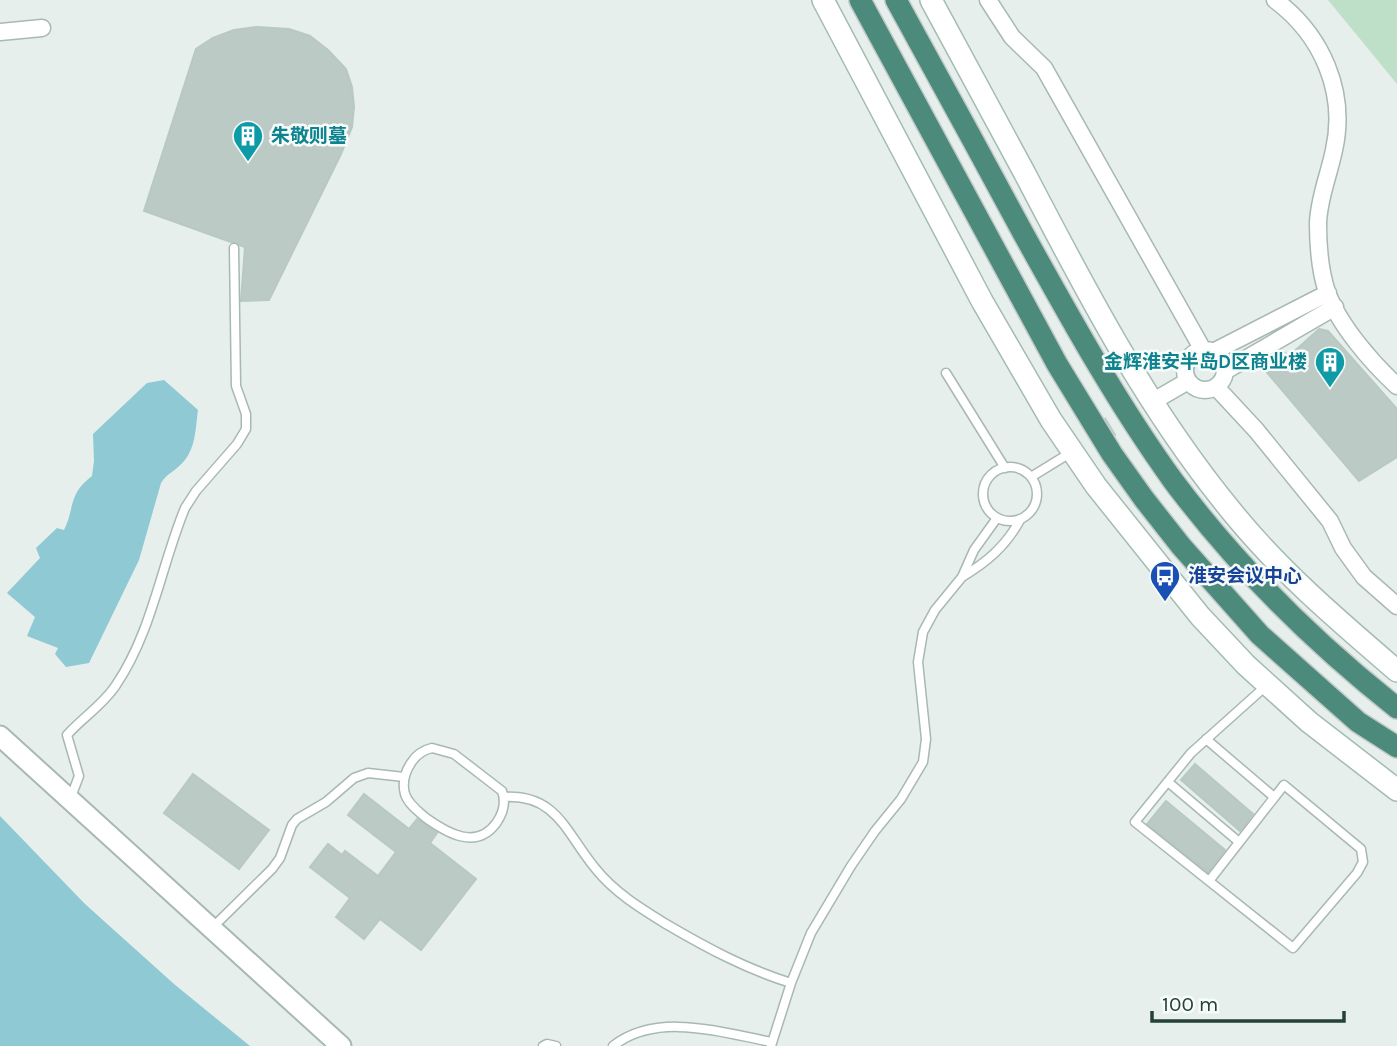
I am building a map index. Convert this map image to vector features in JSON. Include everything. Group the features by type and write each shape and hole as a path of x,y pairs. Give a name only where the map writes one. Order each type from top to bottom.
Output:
{"highway":[{"path":"860,0 1057,364 1112,454 1144,499 1195,563 1260,635 1358,722 1397,747"},
{"path":"896,0 1081,338 1146,442 1215,532 1252,574 1355,675 1397,708"}],"main road":[{"path":"823,0 982,301 1051,420 1119,517 1200,616 1267,685 1335,743 1397,790"},
{"path":"931,0 1146,406 1257,541 1337,619 1397,671"},
{"path":"1072,452 1093,437"}],"street":[{"path":"988,0 1012,37 1044,68 1208,351 1222,359 1225,371 1216,387 1203,391 1197,389 1185,375 1187,361 1196,352 1208,351 1331,300"},
{"path":"1275,0 1303,26 1333,79 1338,121 1335,147 1320,200 1318,221 1320,252 1331,300 1366,353 1397,386"},
{"path":"0,32 42,27"},
{"path":"1225,371 1331,300"},
{"path":"1146,406 1188,381"},
{"path":"1216,387 1256,430 1331,521 1343,548 1363,577 1397,606"},
{"path":"0,736 341,1046"}],"lane":[{"path":"69,800 79,776 68,735 97,708 124,673 141,637 185,508 246,429 246,414 236,386 234,248"},
{"path":"946,373 1005,468"},
{"path":"1031,477 1072,452"},
{"path":"1005,468 1019,468 1031,477 1037,501 1027,516 1020,520 1004,521 986,507 983,490 991,476 1005,468"},
{"path":"613,1046 637,1032 664,1027 706,1030 772,1044 802,952 863,848 901,799 923,762 926,739 919,678 919,648 928,622 962,577 974,550 997,518"},
{"path":"962,577 992,557 1007,541 1020,520"},
{"path":"1209,881 1284,785 1361,849 1363,862 1357,873 1293,948 1135,822 1191,753 1267,685"},
{"path":"1206,739 1274,797"},
{"path":"440,749 454,754 502,791 504,797 501,813 492,828 475,835 456,836 440,828 408,800 404,777 424,750 440,749"},
{"path":"211,929 272,869 280,858 288,832 297,819 326,802 360,774 404,777"},
{"path":"1168,782 1239,842"},
{"path":"504,797 527,798 547,806 605,879 651,915 719,955 755,972 791,983"},
{"path":"543,1046 556,1046"}],"green space":[{"path":"1328,0 1397,0 1397,84"}],"water":[{"path":"164,380 198,410 191,449 183,462 161,483 139,560 89,663 66,667 55,654 58,648 27,636 35,617 7,593 40,558 36,548 57,528 64,530 75,495 92,476 93,434 147,383"},
{"path":"0,816 85,904 174,984 250,1046 0,1046"}],"building":[{"name":"朱敬则墓","path":"257,27 289,29 310,36 328,50 346,69 352,87 354,107 352,127 341,154 269,300 241,301 245,247 144,211 196,49 213,38 234,30"},
{"name":"金辉淮安半岛D区商业楼","path":"1319,329 1328,331 1397,409 1397,457 1359,481 1264,369 1264,361 1281,350 1289,356"},
{"path":"1195,764 1253,814 1240,831 1181,780"},
{"path":"193,774 269,830 239,869 164,813"},
{"path":"364,794 409,829 417,819 437,833 430,843 476,879 421,950 380,919 364,939 336,917 350,898 310,867 328,844 342,855 345,851 378,876 396,852 348,815"},
{"path":"1166,801 1225,850 1208,872 1147,824"}],"tunnel":[{"path":"1093,437 1140,409"}],"place":[{"name":"朱敬则墓","path":"248,163"},
{"name":"金辉淮安半岛D区商业楼","path":"1330,389"},
{"name":"淮安会议中心","path":"1165,603"}]}
